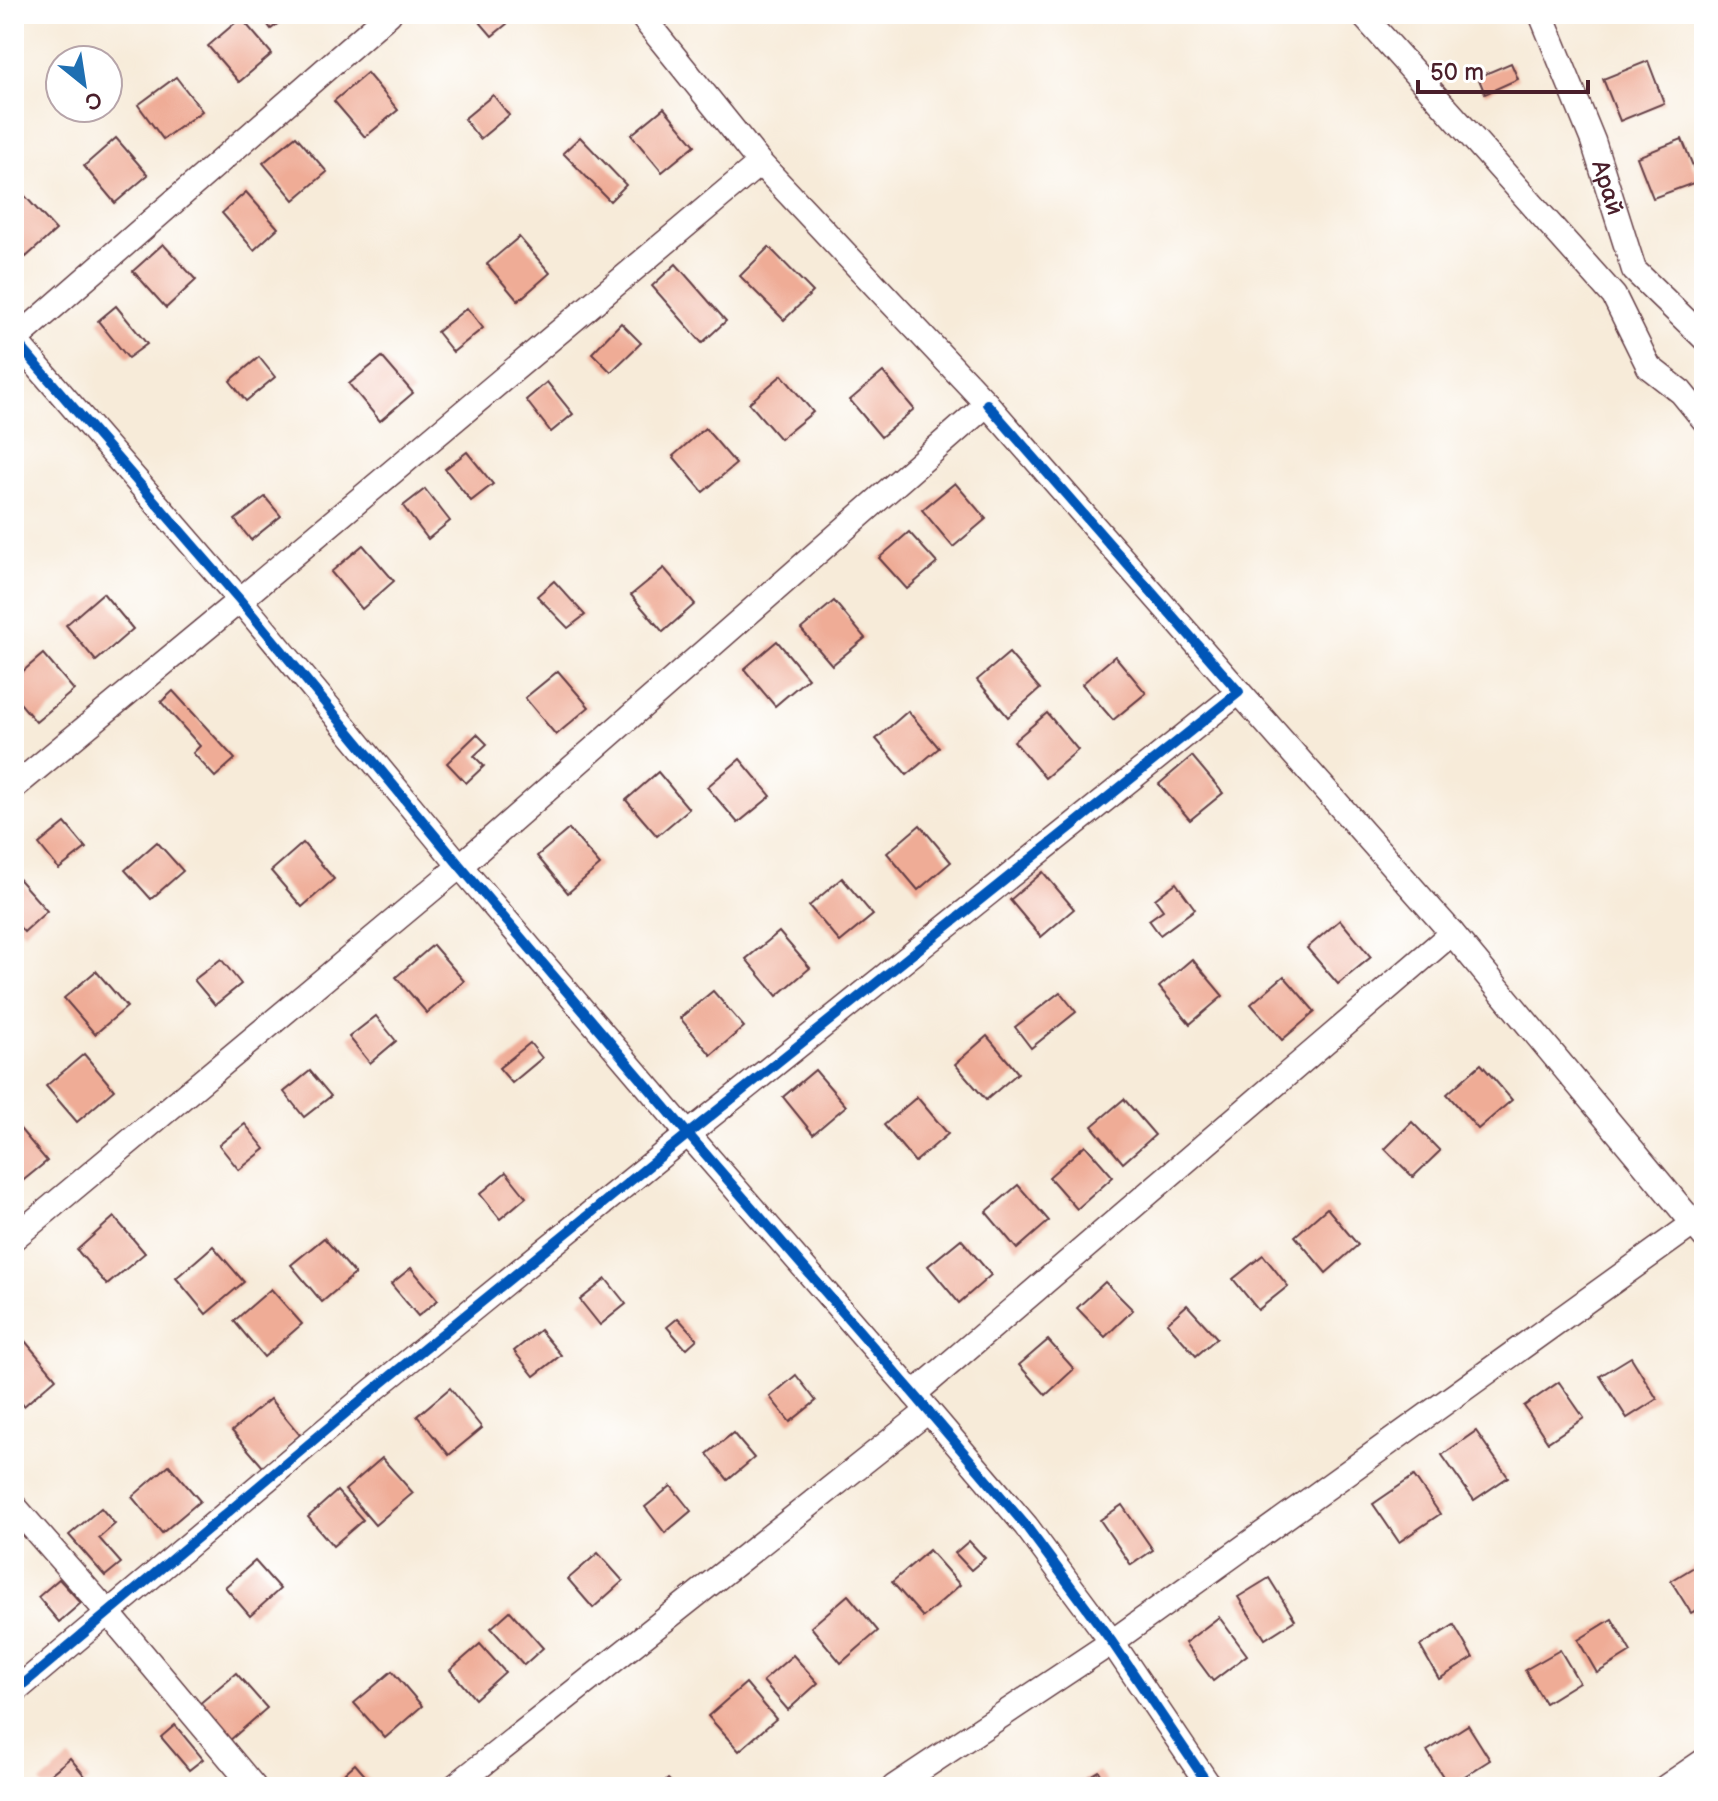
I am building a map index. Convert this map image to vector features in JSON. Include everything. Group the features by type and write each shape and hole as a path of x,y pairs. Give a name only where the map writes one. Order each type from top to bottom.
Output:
{"street":[{"path":"389,14 14,340 240,600 460,866 1026,1526 1112,1642 1210,1787"},
{"path":"640,14 760,163 987,404 1452,933 1699,1230 1112,1642 894,1787"},
{"path":"1362,14 1614,296 1649,367 1681,392 1704,420"},
{"name":"Арай","path":"1541,14 1593,141 1634,270 1704,338"},
{"path":"14,787 760,163"},
{"path":"14,1238 460,866 987,404"},
{"path":"14,1692 384,1381 1239,692"},
{"path":"454,1787 921,1402 1452,933"},
{"path":"14,1506 254,1787"},
{"path":"1666,1787 1704,1761"}],"building":[{"path":"260,14 290,14 271,29"},
{"path":"473,14 519,14 492,36"},
{"path":"241,18 272,54 239,82 208,46"},
{"path":"1648,61 1664,103 1620,121 1603,79"},
{"path":"1511,63 1518,79 1485,94 1478,77"},
{"path":"367,73 398,110 365,137 334,101"},
{"path":"176,77 202,111 163,139 138,105"},
{"path":"493,95 509,115 480,139 464,119"},
{"path":"664,108 695,145 662,172 631,135"},
{"path":"296,136 327,172 294,200 263,163"},
{"path":"580,137 626,185 610,201 563,153"},
{"path":"116,138 148,175 115,203 84,166"},
{"path":"1682,139 1699,181 1653,198 1637,157"},
{"path":"14,184 56,230 26,257 14,244"},
{"path":"246,192 278,228 254,250 222,213"},
{"path":"519,237 550,273 518,301 487,264"},
{"path":"163,244 196,280 166,308 133,271"},
{"path":"769,247 813,292 784,320 740,276"},
{"path":"676,264 726,321 702,343 652,286"},
{"path":"116,306 147,344 128,358 98,321"},
{"path":"467,308 483,328 453,352 437,332"},
{"path":"621,323 641,343 611,372 592,353"},
{"path":"259,357 275,377 246,401 230,381"},
{"path":"382,357 413,393 380,421 349,384"},
{"path":"883,372 914,409 881,437 850,400"},
{"path":"782,375 813,412 780,439 749,403"},
{"path":"547,382 573,414 551,432 526,400"},
{"path":"705,428 736,464 703,492 673,456"},
{"path":"467,452 493,484 471,501 445,469"},
{"path":"955,483 986,519 953,547 922,510"},
{"path":"425,489 450,521 428,539 403,506"},
{"path":"265,497 281,516 251,540 235,520"},
{"path":"909,532 937,563 907,589 879,558"},
{"path":"363,545 394,581 362,609 331,572"},
{"path":"664,568 695,604 663,632 631,595"},
{"path":"554,581 585,615 568,628 537,596"},
{"path":"103,593 133,629 96,661 66,625"},
{"path":"834,601 865,638 832,665 801,629"},
{"path":"777,641 808,678 775,706 744,669"},
{"path":"1009,653 1040,689 1008,717 977,680"},
{"path":"43,654 74,690 36,722 14,696 14,679"},
{"path":"1115,656 1146,693 1113,720 1082,684"},
{"path":"558,671 589,707 556,735 525,698"},
{"path":"173,691 235,759 215,777 193,753 200,746 161,702"},
{"path":"908,711 939,748 907,775 876,739"},
{"path":"1047,713 1078,750 1045,778 1014,741"},
{"path":"477,734 487,744 474,756 484,766 466,783 447,763"},
{"path":"1192,756 1223,793 1190,820 1159,784"},
{"path":"740,759 771,796 738,823 707,787"},
{"path":"658,772 689,809 657,836 626,800"},
{"path":"65,823 86,848 59,869 39,844"},
{"path":"920,825 951,862 918,890 887,853"},
{"path":"569,829 600,865 568,893 537,856"},
{"path":"157,842 183,871 151,899 125,870"},
{"path":"303,843 334,879 302,907 271,871"},
{"path":"1043,872 1074,909 1041,937 1010,900"},
{"path":"14,874 47,911 24,932 14,921"},
{"path":"842,878 873,915 840,942 809,906"},
{"path":"1176,883 1195,909 1160,935 1149,920 1163,910 1155,899"},
{"path":"1340,920 1371,957 1338,984 1307,948"},
{"path":"779,932 810,968 777,996 746,959"},
{"path":"433,945 464,981 427,1013 396,977"},
{"path":"221,959 241,984 215,1005 194,980"},
{"path":"1192,959 1223,996 1190,1024 1159,987"},
{"path":"96,971 127,1007 95,1034 64,998"},
{"path":"1284,976 1315,1012 1282,1040 1251,1004"},
{"path":"713,991 744,1027 711,1055 680,1018"},
{"path":"1060,992 1076,1012 1031,1048 1015,1027"},
{"path":"376,1016 396,1041 370,1063 349,1037"},
{"path":"987,1036 1018,1073 986,1100 955,1064"},
{"path":"530,1043 542,1058 512,1083 499,1068"},
{"path":"84,1054 114,1090 77,1122 46,1086"},
{"path":"1481,1064 1512,1100 1478,1129 1447,1094"},
{"path":"815,1070 846,1106 813,1134 783,1097"},
{"path":"310,1071 331,1096 304,1117 284,1092"},
{"path":"917,1097 948,1134 915,1162 884,1125"},
{"path":"1124,1099 1155,1135 1123,1163 1092,1126"},
{"path":"1412,1122 1440,1151 1413,1177 1385,1149"},
{"path":"16,1124 47,1161 14,1188 14,1126"},
{"path":"245,1124 265,1149 239,1170 219,1145"},
{"path":"1085,1145 1113,1177 1077,1209 1049,1177"},
{"path":"506,1172 526,1197 500,1219 480,1194"},
{"path":"1018,1185 1049,1221 1017,1249 986,1212"},
{"path":"1327,1208 1358,1245 1326,1273 1295,1236"},
{"path":"114,1217 145,1253 107,1285 77,1250"},
{"path":"324,1238 355,1274 322,1302 291,1265"},
{"path":"961,1239 991,1275 959,1303 928,1266"},
{"path":"213,1246 244,1282 206,1314 176,1278"},
{"path":"1263,1255 1288,1286 1258,1310 1233,1279"},
{"path":"411,1268 438,1300 418,1316 391,1284"},
{"path":"606,1279 626,1304 600,1325 580,1300"},
{"path":"1105,1282 1133,1310 1105,1337 1077,1308"},
{"path":"271,1289 302,1324 264,1357 234,1321"},
{"path":"1187,1305 1217,1338 1196,1356 1167,1323"},
{"path":"678,1318 697,1339 686,1349 667,1327"},
{"path":"540,1330 561,1355 534,1376 514,1351"},
{"path":"1048,1340 1074,1369 1046,1395 1019,1365"},
{"path":"25,1341 56,1378 24,1406 14,1394 14,1351"},
{"path":"1631,1357 1657,1399 1627,1418 1600,1376"},
{"path":"796,1375 816,1401 790,1422 770,1397"},
{"path":"1559,1382 1584,1418 1548,1442 1524,1406"},
{"path":"450,1388 482,1428 449,1455 417,1416"},
{"path":"270,1399 300,1435 263,1467 232,1431"},
{"path":"1476,1431 1508,1477 1474,1500 1442,1455"},
{"path":"733,1433 754,1458 728,1480 707,1454"},
{"path":"382,1458 413,1493 375,1525 345,1490"},
{"path":"169,1465 200,1501 162,1533 132,1497"},
{"path":"1414,1476 1440,1514 1399,1542 1373,1504"},
{"path":"671,1486 691,1511 665,1533 645,1507"},
{"path":"337,1491 363,1520 333,1546 308,1517"},
{"path":"1122,1505 1153,1550 1131,1565 1100,1520"},
{"path":"101,1508 115,1524 99,1538 121,1563 105,1576 69,1535"},
{"path":"969,1541 985,1558 971,1570 955,1553"},
{"path":"929,1550 960,1585 923,1617 892,1582"},
{"path":"598,1553 623,1581 593,1608 568,1579"},
{"path":"255,1561 280,1589 250,1616 225,1587"},
{"path":"1704,1561 1704,1606 1691,1613 1671,1581"},
{"path":"1269,1578 1295,1620 1265,1639 1238,1597"},
{"path":"59,1579 81,1603 59,1622 38,1597"},
{"path":"848,1595 878,1631 841,1663 811,1627"},
{"path":"510,1611 543,1648 524,1665 491,1628"},
{"path":"1219,1617 1247,1655 1213,1681 1185,1643"},
{"path":"1612,1619 1631,1652 1597,1673 1578,1640"},
{"path":"1454,1625 1473,1658 1439,1679 1420,1646"},
{"path":"480,1644 505,1672 475,1699 450,1670"},
{"path":"1560,1650 1579,1682 1545,1703 1525,1670"},
{"path":"793,1655 818,1683 788,1710 763,1681"},
{"path":"392,1671 422,1706 385,1738 354,1703"},
{"path":"236,1673 267,1708 229,1741 198,1705"},
{"path":"746,1683 776,1719 739,1751 708,1716"},
{"path":"175,1725 203,1759 189,1770 161,1737"},
{"path":"1468,1725 1490,1760 1449,1786 1427,1751"},
{"path":"70,1758 89,1781 82,1787 43,1787 40,1783"},
{"path":"355,1764 375,1787 329,1787"},
{"path":"1099,1771 1109,1787 1072,1787"},
{"path":"668,1779 676,1787 659,1787"}],"cycle path":[{"path":"14,339 240,600 460,866 688,1134 1026,1526 1112,1642 1210,1787"},
{"path":"14,1692 372,1391 1239,692 987,404"}]}
